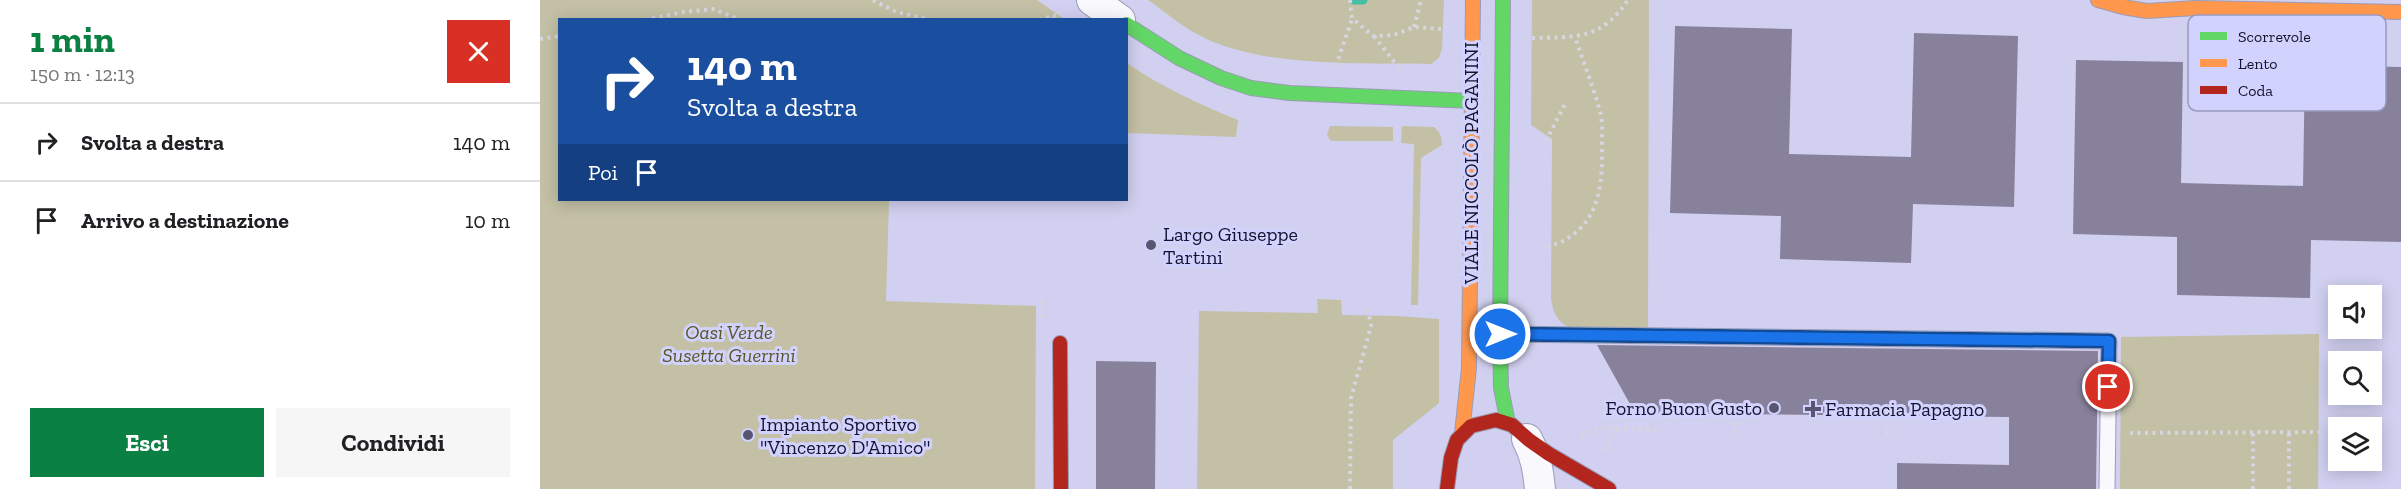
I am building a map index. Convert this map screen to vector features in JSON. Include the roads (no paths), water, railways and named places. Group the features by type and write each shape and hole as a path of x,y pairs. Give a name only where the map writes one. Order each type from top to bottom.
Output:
{"street":[{"path":"1092,0 1117,18"},
{"name":"VIALE NICCOLÒ PAGANINI","path":"1444,482 1451,450 1462,433 1469,368 1473,0"},
{"name":"VIALE NICCOLÒ PAGANINI","path":"1503,0 1501,388 1517,431 1539,467 1540,489"},
{"path":"2098,0 2138,11 2163,12 2194,2 2401,12"},
{"path":"1128,25 1179,58 1221,78 1251,88 1289,93 1472,101"},
{"path":"1060,343 1060,489"},
{"path":"1462,433 1474,424 1492,419 1517,431 1609,489"}],"lane":[{"path":"1500,334 2109,341 2107,489"}],"waterway":[{"path":"1354,0 1363,0"}],"place":[{"name":"Largo Giuseppe Tartini","path":"1151,245"},
{"name":"Forno Buon Gusto","path":"1774,408"},
{"name":"Farmacia Papagno","path":"1813,409"},
{"name":"Impianto Sportivo \"Vincenzo D'Amico\"","path":"748,435"}],"park label":[{"name":"Oasi Verde Susetta Guerrini","path":"729,344"}]}
